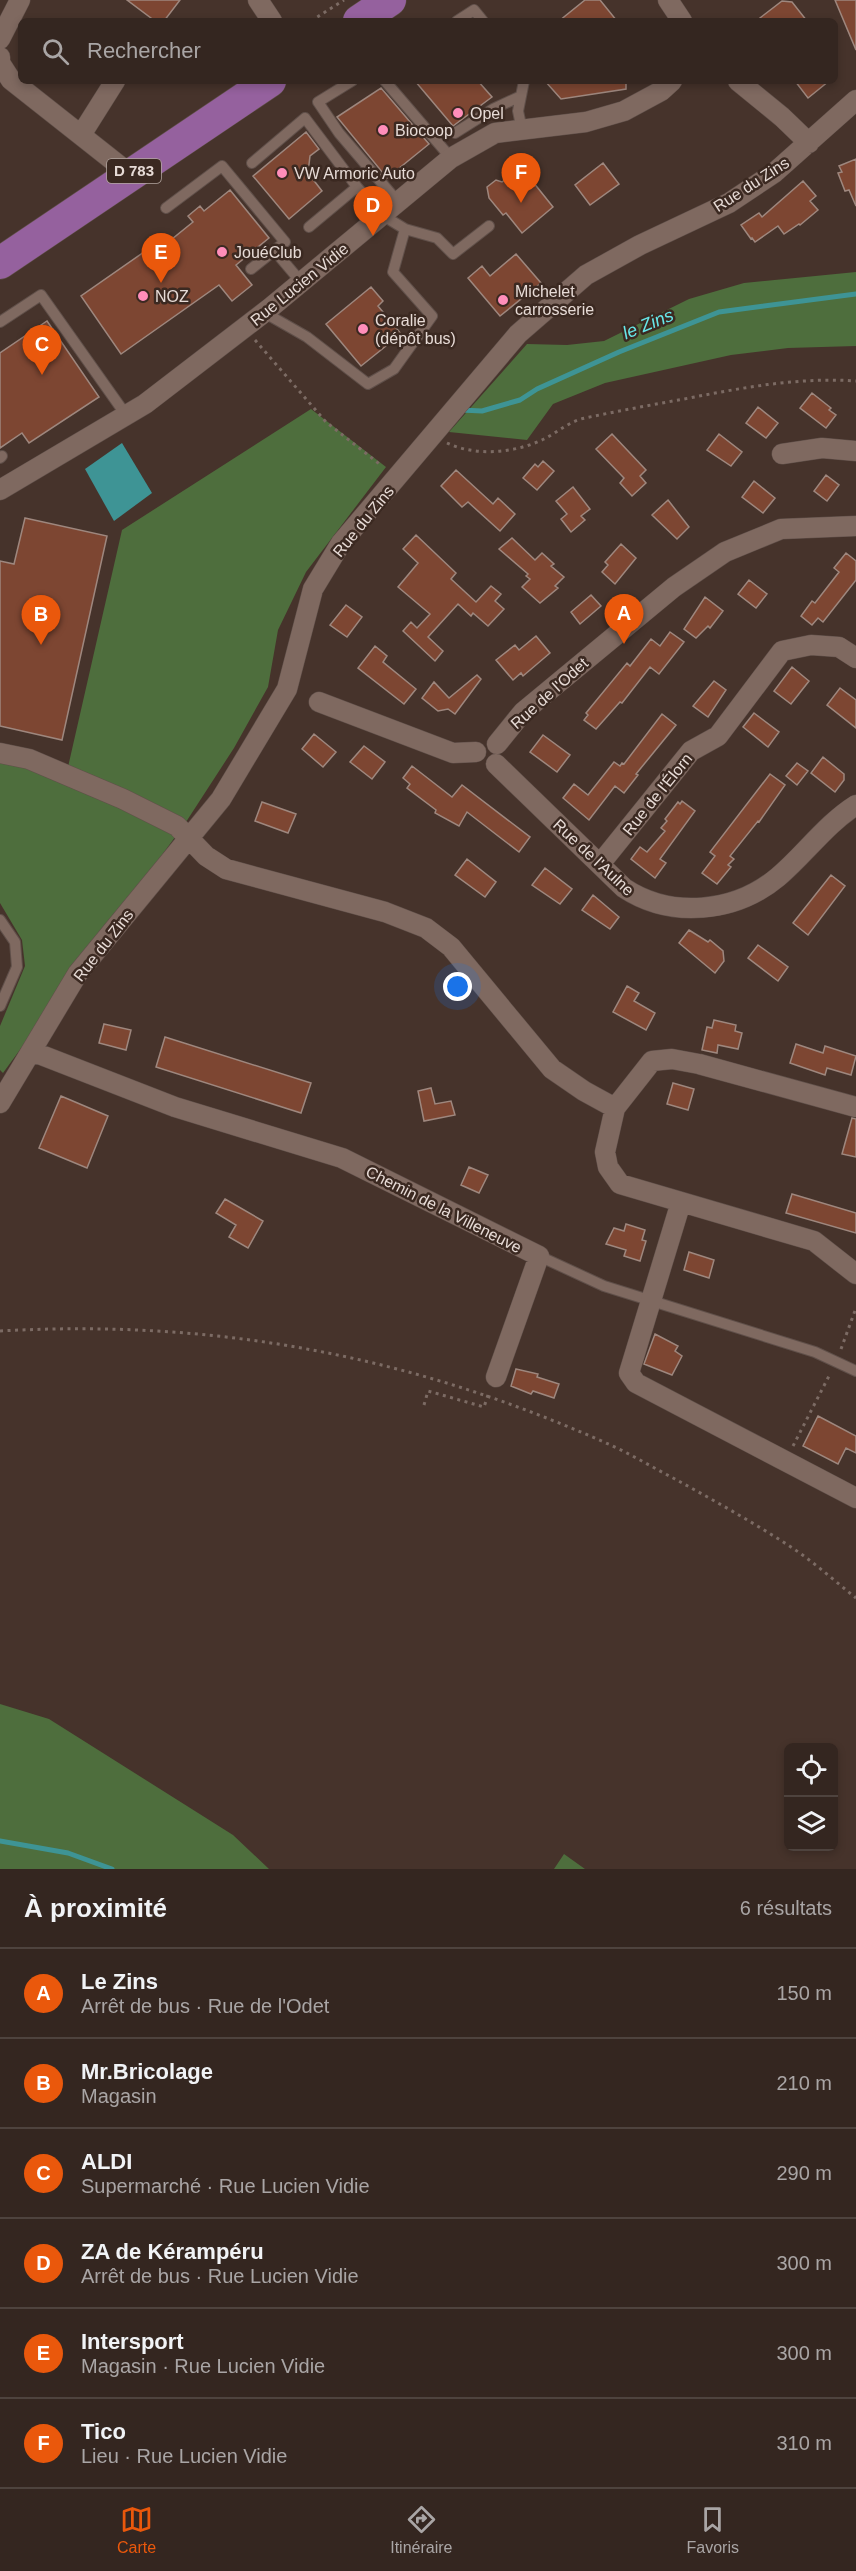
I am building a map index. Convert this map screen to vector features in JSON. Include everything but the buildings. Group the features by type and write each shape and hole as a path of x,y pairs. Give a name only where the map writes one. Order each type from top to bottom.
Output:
{"main road":[{"path":"364,18 390,0"},
{"name":"D 783","path":"0,263 265,84"}],"street":[{"path":"0,39 20,0"},
{"path":"258,0 270,18"},
{"path":"668,0 680,18"},
{"path":"0,57 0,63 11,80 130,174"},
{"path":"81,135 113,84"},
{"name":"Rue Lucien Vidie","path":"0,490 145,404 265,312 451,158 495,133 586,122 624,111 662,91 669,84"},
{"path":"742,84 809,143"},
{"name":"Rue du Zins","path":"0,1103 78,973 222,799 287,688 313,589 341,543 434,436 518,334 586,275 640,245 729,203 774,173 856,100"},
{"path":"782,454 822,448 856,451"},
{"name":"Rue de l'Odet","path":"497,754 523,712 674,587 724,552 781,529 856,526"},
{"name":"Rue de l'Élorn","path":"600,864 691,751 718,736 782,651 811,645 839,647 856,658"},
{"path":"319,702 453,753 476,752 482,742 490,741 497,754"},
{"path":"0,753 29,759 177,826 206,856 226,869 375,909 426,928 451,947 552,1069 584,1091 615,1108"},
{"name":"Rue de l'Aulne","path":"497,754 624,888 656,904 682,908 708,907 741,900 779,876 824,831 856,805"},
{"name":"Chemin de la Villeneuve","path":"31,1051 175,1107 342,1158 539,1256"},
{"path":"856,1107 699,1064 672,1059 652,1060 615,1108 605,1152 608,1167 620,1184 814,1240 856,1274"},
{"path":"681,1202 629,1373 636,1383 856,1498"},
{"path":"496,1377 539,1256"}],"lane":[{"path":"462,18 474,10 481,18"},
{"path":"347,84 318,102 339,133 398,202"},
{"path":"388,84 451,158"},
{"path":"522,130 518,111 523,84"},
{"path":"455,133 493,109 521,96"},
{"path":"252,163 305,118 357,187 382,215 405,229 437,238 453,254 489,226"},
{"path":"166,208 222,165 285,242 251,270"},
{"path":"309,226 357,187"},
{"path":"265,312 307,337 368,384 394,369 432,316 393,272 405,229"},
{"path":"274,250 301,282"},
{"path":"0,322 41,295 126,415"},
{"path":"0,920 15,942 17,967 0,1006"},
{"name":"Chemin de la Villeneuve","path":"539,1256 604,1286 815,1352 856,1371"}],"path":[{"path":"316,18 344,0"},
{"path":"245,327 326,422 397,478"},
{"path":"434,436 456,447 490,453 518,448 544,439 582,418 779,382 830,379 856,381"},
{"path":"786,1461 836,1361 856,1308"},
{"path":"0,1331 63,1327 150,1329 232,1336 307,1347 368,1360 488,1396 607,1443 704,1495 795,1550 856,1598"},
{"path":"424,1405 428,1391 484,1407 496,1377"}],"green space":[{"path":"856,272 856,346 788,348 731,355 605,383 553,404 527,440 449,432 527,344 567,345 604,341 689,299 744,283"},
{"path":"311,409 386,467 306,572 278,630 268,687 234,748 186,822 3,1073 0,1070 0,1026 25,966 22,940 0,903 0,744 68,767 122,530"},
{"path":"0,1704 49,1719 233,1835 269,1869 0,1869"},
{"path":"564,1854 585,1869 554,1869"}],"water":[{"path":"122,443 152,493 114,521 85,469"}],"waterway":[{"name":"le Zins","path":"461,410 482,411 520,400 537,389 619,352 719,312 856,294"},
{"path":"0,1841 68,1853 112,1869"}],"place":[{"name":"Opel","path":"458,113"},
{"name":"Biocoop","path":"383,130"},
{"name":"VW Armoric Auto","path":"282,173"},
{"name":"Tico","path":"521,203"},
{"name":"ZA de Kérampéru","path":"373,236"},
{"name":"JouéClub","path":"222,252"},
{"name":"Intersport","path":"161,283"},
{"name":"NOZ","path":"143,296"},
{"name":"Michelet carrosserie","path":"503,300"},
{"name":"Coralie (dépôt bus)","path":"363,329"},
{"name":"ALDI","path":"42,375"},
{"name":"Le Zins","path":"624,644"},
{"name":"Mr.Bricolage","path":"41,645"}]}
